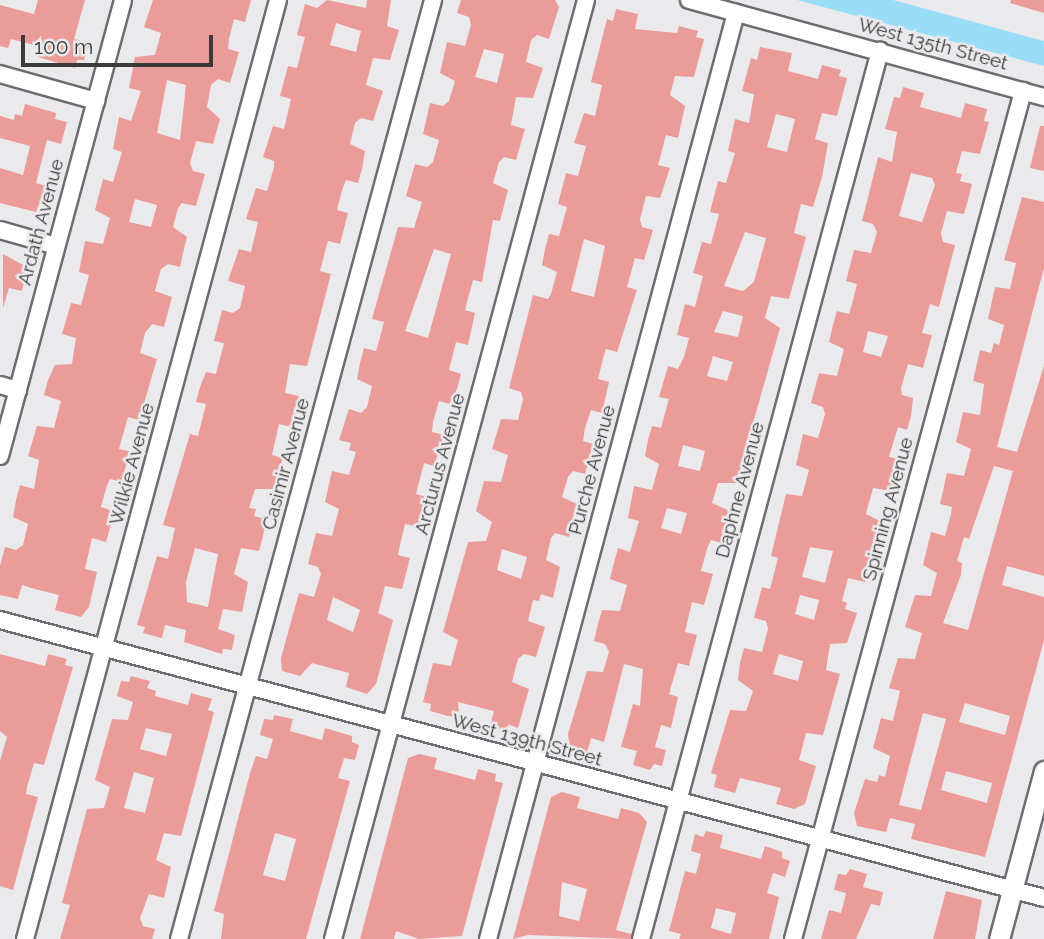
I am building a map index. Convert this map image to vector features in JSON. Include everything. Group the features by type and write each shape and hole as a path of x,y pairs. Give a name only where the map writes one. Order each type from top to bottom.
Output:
{"main road":[{"path":"999,939 1044,771"}],"street":[{"name":"Ardath Avenue","path":"0,456 123,0"},
{"name":"Wilkie Avenue","path":"25,939 278,0"},
{"name":"Casimir Avenue","path":"179,939 433,0"},
{"name":"Arcturus Avenue","path":"333,939 586,0"},
{"name":"West 135th Street","path":"689,0 1044,97"},
{"name":"Purche Avenue","path":"488,939 736,13"},
{"name":"Daphne Avenue","path":"641,939 880,51"},
{"path":"0,74 96,101"},
{"name":"Spinning Avenue","path":"793,939 1024,91"},
{"path":"0,230 56,246"},
{"path":"0,385 18,390"},
{"name":"West 139th Street","path":"0,620 1044,898"}],"water":[{"path":"797,0 893,0 1044,41 1044,66"}],"building":[{"path":"38,0 85,0 74,39 89,43 84,60 77,60 75,68 38,57 41,47 11,39 8,48 0,46 0,5 34,14"},
{"path":"153,0 251,0 245,22 234,19 228,49 239,52 230,83 218,79 211,85 207,107 220,119 213,144 196,141 190,163 193,171 205,174 196,206 182,203 178,208 173,227 187,237 180,267 168,264 161,269 155,291 172,297 164,327 152,324 145,333 140,353 157,359 139,420 128,417 119,449 129,451 122,482 110,479 107,485 101,507 113,511 110,528 106,542 92,538 85,569 97,572 89,607 81,617 55,610 59,595 22,585 18,599 0,595 0,566 5,547 16,550 23,545 28,524 13,517 16,500 20,485 34,489 39,460 28,456 37,426 54,428 61,401 44,395 48,380 55,365 72,364 76,338 62,334 71,303 81,305 89,275 79,272 85,241 103,244 110,218 95,210 103,179 113,182 122,152 113,149 119,117 131,121 141,91 129,88 135,57 155,55 161,33 144,27","holes":["167,80 186,85 180,140 157,133","135,199 157,205 151,227 129,222"]},
{"path":"327,0 366,8 367,0 391,0 387,26 399,30 390,60 373,58 366,85 383,91 373,121 361,118 355,123 350,144 365,151 362,169 358,183 346,180 342,190 337,210 348,213 340,244 328,241 326,248 320,271 331,274 307,366 290,364 285,393 299,396 291,427 279,424 272,455 283,458 273,489 255,489 249,508 256,509 254,516 266,519 263,536 259,551 241,548 234,574 248,582 242,612 223,609 218,629 235,635 232,650 223,649 222,654 184,642 186,630 165,625 162,638 143,633 145,627 137,625 157,556 168,559 175,528 163,525 190,434 198,436 206,404 196,402 200,387 206,372 216,374 224,343 214,341 222,310 233,313 240,308 245,286 228,281 239,249 251,252 258,222 246,219 256,188 267,191 274,167 274,161 263,157 273,126 284,129 291,99 280,96 288,66 297,68 305,37 297,35 305,4 317,8","holes":["336,23 361,31 356,52 330,45","195,548 218,554 208,607 187,602 186,582"]},
{"path":"461,0 555,0 559,7 549,39 537,35 531,40 526,62 543,68 533,98 516,97 511,125 525,129 516,160 504,157 499,162 493,183 508,190 500,221 493,220 482,282 473,280 465,310 475,313 468,345 456,342 449,370 461,374 457,389 450,404 439,401 433,422 432,432 444,435 434,466 424,463 416,494 426,497 423,511 417,527 405,524 398,555 410,558 402,589 385,586 378,613 393,620 376,684 367,694 346,687 349,673 312,663 300,676 282,671 281,658 299,593 314,597 321,574 318,567 308,564 316,533 332,536 339,509 325,502 332,471 349,475 356,452 349,450 351,443 339,440 349,409 361,413 367,407 372,386 357,379 360,363 364,348 376,351 379,341 384,322 372,319 398,227 414,228 422,202 406,196 415,164 427,167 433,162 439,140 423,134 430,103 443,106 449,101 455,81 440,73 447,42 465,46 471,25 469,17 457,13","holes":["484,49 504,54 497,83 475,77","434,249 451,254 428,338 405,331","333,597 360,610 353,632 327,620"]},
{"path":"1011,0 1044,0 1044,13 1010,3"},
{"path":"616,9 638,14 635,29 677,33 679,26 698,31 696,37 704,39 694,77 675,76 670,95 685,106 678,138 666,135 658,165 670,168 660,198 646,196 640,219 642,227 653,230 644,260 635,258 627,287 637,290 617,352 606,349 604,355 598,379 609,382 602,413 591,410 585,428 583,441 593,444 585,474 573,471 568,477 562,497 577,504 573,522 569,537 555,533 551,538 546,560 560,567 553,598 541,594 539,601 533,600 528,621 545,627 536,657 524,654 518,659 512,682 529,689 518,728 510,725 507,731 490,726 494,711 458,702 459,717 448,716 430,711 431,704 423,702 433,663 451,666 458,640 443,632 468,542 486,541 492,522 476,511 484,481 501,482 508,455 492,449 501,419 518,420 523,399 521,392 509,388 533,295 548,299 551,294 557,272 542,265 545,249 549,234 559,236 567,207 558,204 566,173 578,176 586,146 574,143 584,113 595,116 602,85 591,82 607,19 613,21","holes":["584,239 605,246 594,297 571,291","502,549 527,557 521,579 497,570"]},
{"path":"760,47 792,53 788,71 818,79 822,65 841,70 839,76 847,78 837,116 822,113 815,139 828,143 822,177 813,207 801,204 794,233 806,237 789,299 771,296 765,318 780,328 736,483 718,483 712,503 730,511 726,529 722,543 711,540 707,549 701,571 713,574 704,605 692,602 685,632 697,635 689,666 678,663 669,694 678,697 671,728 661,725 655,747 666,750 662,766 654,764 650,770 633,765 637,751 621,747 633,704 640,706 643,669 624,664 604,742 591,738 587,753 570,749 568,734 587,671 603,672 609,652 605,644 594,641 598,624 602,610 620,611 627,585 610,579 618,548 630,552 639,521 628,518 634,486 652,490 659,464 645,456 648,440 652,426 661,428 669,399 659,397 668,366 678,369 684,357 689,338 677,335 685,304 695,307 703,276 693,273 702,242 711,244 719,214 710,212 718,181 726,183 735,153 728,151 735,119 749,123 754,94 742,91 751,58 757,60","holes":["776,114 795,119 787,152 767,147","745,232 766,238 754,282 743,291 724,286","723,311 743,316 738,337 714,332","713,356 733,362 727,381 707,376","683,445 705,451 700,471 678,466","667,508 687,513 681,534 661,528"]},
{"path":"903,87 924,93 920,107 961,118 965,103 987,109 984,121 989,122 980,154 962,151 956,173 962,174 960,181 972,184 968,200 964,214 947,211 941,233 943,242 955,245 939,307 930,304 922,333 932,335 923,368 908,364 901,388 902,395 913,398 911,416 907,430 898,427 889,457 898,459 891,491 873,488 866,514 880,521 865,582 848,578 842,601 847,603 845,609 857,613 847,643 830,644 826,670 840,674 823,735 806,733 799,760 816,766 805,804 794,809 776,804 781,788 740,778 735,793 714,787 717,775 711,773 730,710 746,711 753,691 738,680 740,663 744,648 762,652 768,629 766,621 754,618 762,587 770,589 778,558 771,556 786,494 802,496 809,470 796,465 803,434 818,438 825,414 823,407 811,403 819,373 837,376 844,349 829,342 837,311 849,314 852,304 857,284 846,281 854,250 871,253 877,232 873,224 862,221 878,157 892,162 897,132 885,129 894,97 900,98","holes":["911,173 932,178 935,185 922,222 899,216","868,331 888,336 881,357 863,352","810,547 833,551 825,583 802,577","800,595 819,600 814,620 795,614","779,654 803,661 798,681 773,674"]},
{"path":"25,104 56,113 55,119 67,122 61,144 47,140 36,183 50,187 45,204 39,204 36,212 0,203 0,168 23,175 30,146 0,138 0,116 14,120 15,114 22,116"},
{"path":"1040,126 1044,126 1044,171 1030,168"},
{"path":"1022,197 1044,202 1044,268 997,447 1017,452 1044,366 1044,576 1007,566 1002,585 1044,597 1044,640 985,857 911,839 915,824 890,818 886,832 857,826 854,813 865,779 877,782 879,775 885,777 890,756 873,748 881,718 893,721 900,691 889,688 898,658 915,659 922,633 905,627 915,595 931,596 937,573 923,565 931,532 945,536 951,514 952,507 940,504 947,473 964,476 971,449 956,442 963,412 980,415 984,384 973,381 980,350 991,353 994,343 999,345 1004,325 988,319 995,287 1010,289 1016,263 1004,260","holes":["994,466 1013,471 968,630 943,623 961,575 962,563 957,561 964,537 969,539","965,703 1010,716 1005,735 959,722","923,713 946,719 921,810 899,805","946,771 992,783 987,803 941,790"]},
{"path":"3,254 27,267 22,291 9,288 3,308"},
{"path":"0,654 45,666 48,654 67,659 65,665 73,667 44,765 34,763 27,787 26,794 38,797 13,890 0,886 0,761 7,737 0,731"},
{"path":"131,676 150,681 147,688 156,691 155,696 188,705 191,693 212,699 208,710 214,712 185,822 181,836 164,833 156,860 171,867 164,898 149,894 140,918 143,926 155,929 152,939 60,939 70,905 62,903 87,809 104,808 110,787 95,780 112,719 128,720 133,702 117,696 121,681 129,682","holes":["146,728 172,734 166,756 140,749","134,772 154,778 145,813 124,808"]},
{"path":"274,715 293,719 290,731 322,740 325,728 352,736 352,742 359,745 355,760 344,758 338,778 350,781 306,939 221,939 224,914 214,911 250,773 256,756 267,759 273,739 260,735 264,719 273,720","holes":["275,833 296,839 285,881 263,875"]},
{"path":"419,754 437,758 434,769 475,780 478,769 496,774 495,781 503,783 462,936 419,939 396,931 394,939 360,939 408,758"},
{"path":"562,792 580,797 577,808 618,819 621,808 639,813 647,822 616,930 631,934 631,939 528,935 513,939 551,797","holes":["562,882 587,889 579,921 559,916"]},
{"path":"706,831 723,835 720,848 761,859 765,846 782,852 782,858 790,861 785,877 773,873 767,893 779,897 769,939 679,939 681,934 669,931 685,871 696,874 701,854 691,851 695,834 703,837","holes":["716,908 736,913 731,934 711,928"]},
{"path":"850,869 867,874 863,887 883,892 880,906 871,904 856,939 821,939 829,910 841,913 846,893 834,890 838,874 846,875"},
{"path":"946,891 982,900 975,939 933,939"}]}
